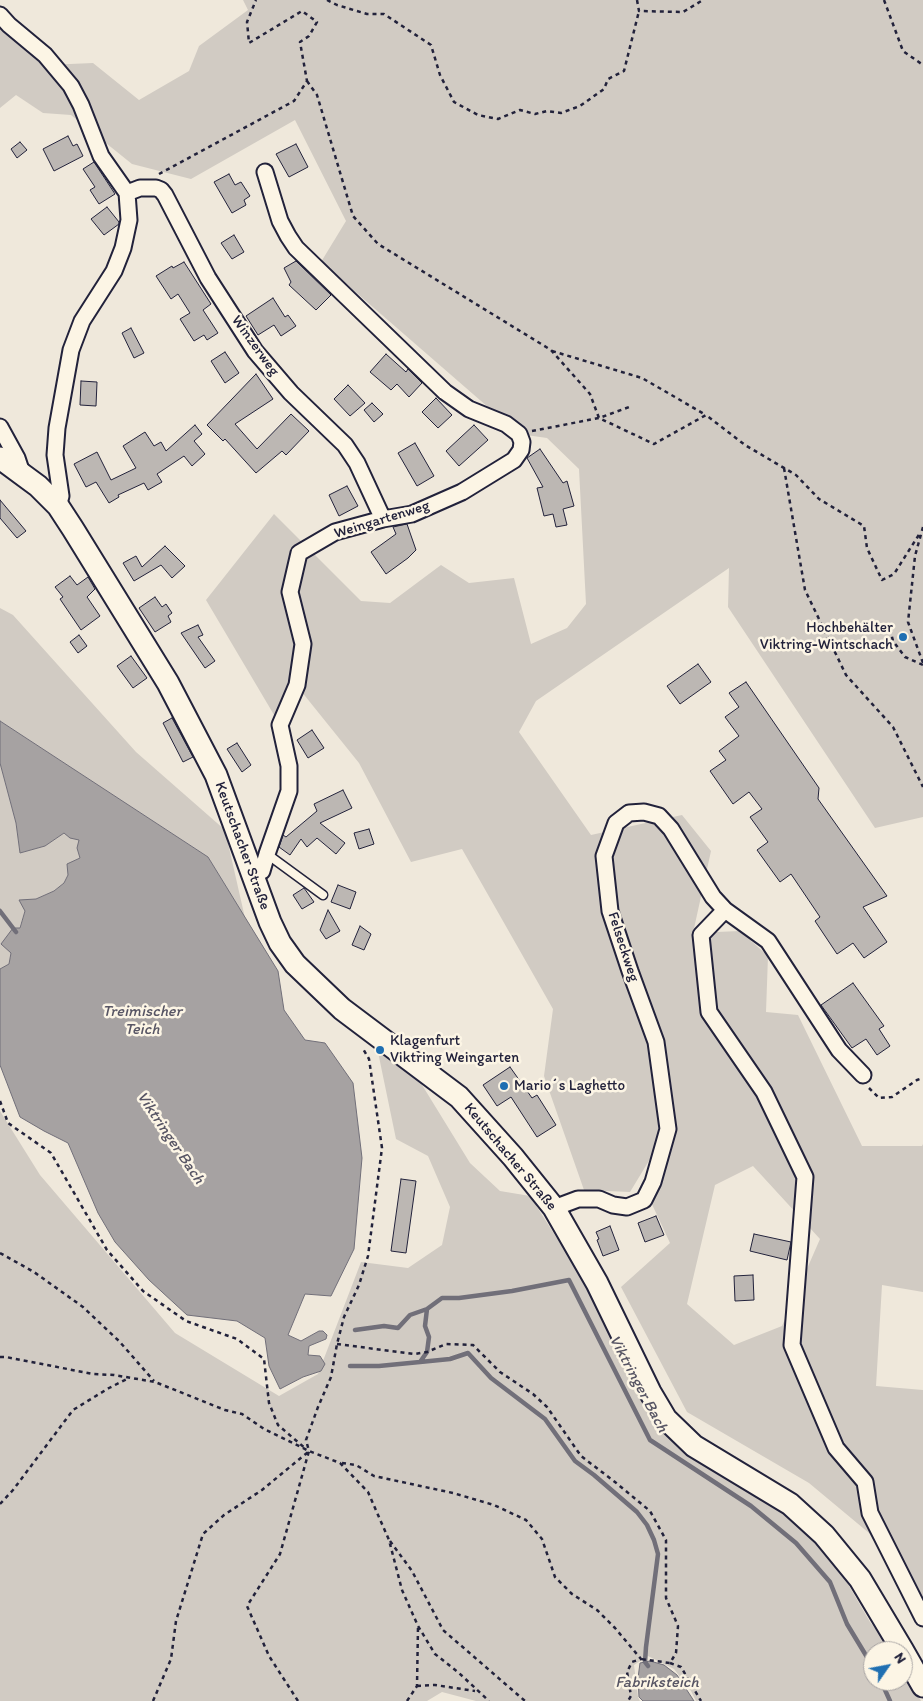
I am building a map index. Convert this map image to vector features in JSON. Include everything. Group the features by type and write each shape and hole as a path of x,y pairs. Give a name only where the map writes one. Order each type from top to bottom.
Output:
{"main road":[{"name":"Keutschacher Straße","path":"0,458 38,486 58,506 168,683 216,775 270,922 280,943 295,964 342,1008 459,1097 513,1157 554,1208 597,1283 650,1392 666,1419 694,1446 790,1504 824,1535 860,1579 897,1641"},
{"name":"Keutschacher Straße","path":"913,1668 923,1686"}],"street":[{"path":"0,15 9,25 45,54 71,86 81,104 101,156 134,190 124,248 114,271 82,321 71,350 57,428 55,455 61,496 58,506"},
{"path":"265,172 280,221 296,248 445,392 469,409 506,424 519,434"},
{"name":"Winzerweg","path":"134,190 156,188 165,195 208,278 255,350 290,393 345,445 357,464 382,519"},
{"path":"0,427 17,458 22,473"},
{"name":"Weingartenweg","path":"253,873 262,871 266,854 289,791 289,766 280,725 297,685 303,644 290,592 299,553 335,532 382,519 412,514 462,492 514,460 521,450 522,442 519,434"},
{"name":"Felseckweg","path":"554,1208 578,1199 599,1199 613,1205 627,1206 644,1200 653,1182 668,1129 656,1042 610,911 604,856 616,823 629,813 644,812 659,816 671,829 714,897 725,910 768,941 839,1050 863,1075"},
{"path":"725,910 700,935 709,1012 764,1092 805,1177 792,1345 836,1448 865,1482 870,1512 923,1618"}],"lane":[{"path":"266,854 323,895"}],"path":[{"path":"256,0 247,22 249,43 302,11 317,22 309,36 300,42 307,81 317,95 353,216 378,244 551,350 642,378 706,415 745,445 796,475 819,499 864,526 867,548 882,580 894,574 923,528"},
{"path":"328,0 367,14 384,14 431,45 440,75 454,102 478,115 498,119 520,110 535,114 547,111 560,113 580,106 604,89 608,79 624,71 639,11 636,0"},
{"path":"639,11 683,12 703,0"},
{"path":"884,0 903,51 923,66"},
{"path":"134,190 154,176 294,101 307,81"},
{"path":"551,350 590,394 599,418 654,444 706,415"},
{"path":"519,434 599,418 632,406"},
{"path":"784,467 805,590 846,675 893,727 923,787"},
{"path":"920,533 914,556 908,622 923,664"},
{"path":"890,629 893,641 905,657 923,664"},
{"path":"298,1701 269,1656 247,1606 280,1554 309,1451 306,1440 332,1377 337,1344 344,1317 359,1285 368,1256 382,1148 368,1059 360,1042"},
{"path":"863,1075 870,1090 879,1098 892,1096 923,1078"},
{"path":"0,1101 8,1123 51,1153 107,1250 143,1291 186,1322 237,1339 264,1359 269,1403 278,1425 309,1451"},
{"path":"0,1254 34,1272 83,1307 119,1341 155,1382"},
{"path":"337,1344 414,1354 427,1352 446,1344 473,1345 500,1372 533,1394 547,1407 581,1456 616,1482 650,1512 666,1540 666,1598 678,1626 676,1653 670,1663"},
{"path":"0,1357 93,1374 114,1375 155,1382 225,1410 242,1414 264,1428 309,1451 340,1463 356,1465 374,1476 461,1495 494,1505 526,1520 542,1539 555,1577 572,1594 597,1610 616,1628 644,1660"},
{"path":"0,1504 13,1490 73,1410 128,1378"},
{"path":"153,1701 171,1658 176,1621 203,1534 224,1515 262,1490 309,1451"},
{"path":"340,1463 368,1492 389,1540 402,1590 418,1626 435,1654 489,1701"},
{"path":"389,1540 412,1571 443,1630 525,1701"},
{"path":"407,1701 417,1686 418,1626"},
{"path":"628,1701 631,1696 627,1672 632,1662 644,1660 670,1663 681,1667 701,1701"},
{"path":"417,1686 435,1685 477,1691"}],"shaded area":[{"path":"243,0 923,0 923,817 875,828 728,607 729,568 536,701 519,732 591,835 682,815 711,851 693,933 740,931 768,956 766,1012 798,1015 862,1146 922,1146 923,1144 923,1292 882,1285 876,1386 923,1390 923,1618 869,1533 809,1483 687,1412 621,1287 670,1243 650,1200 667,1131 630,1192 584,1190 544,1076 553,1009 462,849 411,862 359,763 297,686 280,725 206,600 274,514 361,601 390,603 441,565 469,583 514,578 531,644 567,628 586,604 579,469 547,438 519,434 321,262 346,221 295,120 191,179 132,164 71,115 43,113 16,95 0,108 0,24 47,65 93,63 139,100 189,71 199,46 248,10","holes":["753,1166 820,1239 782,1326 734,1345 687,1304 715,1185"]},
{"path":"0,608 13,615 136,752 225,830 245,918 208,857 0,721"},
{"path":"0,763 16,823 20,853 45,846 64,833 79,839 80,858 68,864 68,875 64,883 54,891 36,899 25,911 9,964 0,969"},
{"path":"378,1052 419,1080 470,1163 500,1191 530,1196 588,1287 657,1419 788,1514 834,1560 870,1622 885,1641 863,1641 863,1691 913,1691 913,1686 921,1701 696,1701 691,1691 674,1669 648,1656 634,1665 640,1701 476,1701 442,1692 427,1701 0,1701 0,1111 40,1175 175,1333 279,1396 318,1374 361,1262 408,1268 442,1245 450,1207 428,1156 396,1139"}],"water":[{"name":"Treimischer Teich","path":"0,721 208,857 278,971 284,1010 305,1040 325,1043 353,1083 362,1158 354,1249 331,1296 305,1294 288,1335 301,1341 319,1331 323,1331 327,1335 326,1339 309,1346 308,1355 320,1356 325,1364 321,1371 303,1377 280,1389 269,1366 265,1338 237,1321 187,1315 149,1280 115,1242 98,1213 68,1143 20,1117 0,1065 0,969 9,964 11,953 1,944 13,928 20,928 25,911 19,900 36,899 54,891 64,883 68,875 67,864 80,858 77,848 79,840 70,838 64,833 45,846 20,853 16,823 0,763"},
{"name":"Fabriksteich","path":"650,1661 664,1665 677,1675 694,1701 643,1701 639,1697 638,1678 640,1663"}],"building":[{"path":"68,136 73,146 77,144 83,156 54,171 43,149"},
{"path":"20,142 27,150 17,158 11,149"},
{"path":"296,144 308,167 289,177 276,154"},
{"path":"94,162 115,194 99,204 90,190 95,187 83,169"},
{"path":"229,174 235,185 241,182 250,196 244,200 246,205 232,213 214,182"},
{"path":"107,207 119,224 104,235 91,219"},
{"path":"234,235 244,252 232,259 221,243"},
{"path":"296,261 331,295 316,310 289,285 291,282 284,268"},
{"path":"184,262 211,304 203,310 218,333 207,340 204,335 194,341 180,319 190,313 178,294 171,299 156,276 172,266 173,268"},
{"path":"273,298 285,317 288,315 296,326 281,336 274,325 258,335 246,316"},
{"path":"131,328 144,353 134,358 122,333"},
{"path":"225,352 239,373 225,383 211,361"},
{"path":"386,354 406,372 408,369 422,383 409,397 397,384 391,390 370,372"},
{"path":"256,374 273,399 235,424 257,449 291,414 309,431 286,455 282,451 256,473 225,439 223,441 207,425"},
{"path":"81,381 97,382 96,406 80,405"},
{"path":"348,385 365,403 350,416 334,399"},
{"path":"436,398 452,415 438,428 422,412"},
{"path":"372,403 383,414 374,422 364,410"},
{"path":"195,425 202,434 194,441 205,454 192,466 184,456 157,474 162,482 148,490 144,483 118,495 119,497 109,503 96,482 86,487 74,464 97,452 111,480 136,468 123,446 145,432 154,446 161,442 166,451"},
{"path":"474,425 488,440 459,466 446,451"},
{"path":"415,443 434,476 417,486 398,453"},
{"path":"540,449 563,483 567,481 574,506 563,509 567,525 556,527 553,514 544,516 537,488 543,487 527,458"},
{"path":"347,486 358,506 339,516 329,495"},
{"path":"0,500 26,531 17,538 0,518"},
{"path":"407,524 416,550 386,574 371,552 396,534 393,527"},
{"path":"165,546 185,566 172,578 161,565 134,581 123,563 136,556 142,567"},
{"path":"70,576 77,585 88,577 95,589 87,597 100,616 81,630 60,599 63,597 55,587"},
{"path":"155,597 162,607 166,604 172,613 168,616 171,622 155,632 139,608"},
{"path":"198,625 203,635 198,637 215,661 205,668 181,633"},
{"path":"79,635 87,646 78,653 70,642"},
{"path":"131,656 147,678 133,688 117,666"},
{"path":"698,664 711,682 680,704 667,686"},
{"path":"746,682 819,788 818,799 887,896 863,907 887,942 864,958 853,943 837,954 815,921 820,917 791,874 780,882 757,850 768,842 750,817 762,809 749,792 733,804 710,771 726,760 719,751 739,736 725,717 739,707 729,693"},
{"path":"172,718 193,757 183,762 163,723"},
{"path":"312,730 324,748 308,758 297,740"},
{"path":"237,743 251,765 242,772 227,749"},
{"path":"343,790 352,808 320,823 345,843 336,854 317,838 307,847 301,839 290,855 279,847 283,835 286,837 317,811 314,804"},
{"path":"369,829 374,844 359,849 354,833"},
{"path":"338,885 356,892 350,909 331,902"},
{"path":"304,888 314,902 302,909 293,895"},
{"path":"328,910 340,931 326,939 320,930"},
{"path":"360,926 371,934 364,950 352,945"},
{"path":"853,983 884,1026 879,1029 890,1046 877,1055 866,1039 852,1048 821,1005"},
{"path":"510,1067 532,1098 537,1095 556,1125 537,1137 511,1097 497,1106 483,1085"},
{"path":"401,1179 416,1181 406,1253 391,1251"},
{"path":"656,1216 664,1235 645,1242 638,1223"},
{"path":"610,1226 619,1250 603,1256 596,1232"},
{"path":"754,1234 791,1242 787,1260 750,1251"},
{"path":"753,1275 754,1300 735,1301 734,1276"}],"waterway":[{"name":"Viktringer Bach","path":"0,911 16,932"},
{"name":"Viktringer Bach","path":"355,1330 384,1326 398,1328 410,1315 427,1309 442,1298 459,1298 512,1291 569,1280 650,1440 751,1506 796,1543 830,1582 847,1624 863,1650"},
{"path":"420,1362 427,1352 429,1337 425,1326 427,1309"},
{"path":"350,1366 379,1366 450,1359 468,1353 491,1378 545,1419 575,1461 637,1512 647,1525 654,1540 658,1554 646,1647 645,1662 648,1666"},
{"name":"Viktringer Bach","path":"886,1691 890,1701"}],"place":[{"name":"Hochbehälter Viktring-Wintschach","path":"903,637"},
{"name":"Klagenfurt Viktring Weingarten","path":"380,1050"},
{"name":"Mario´s Laghetto","path":"504,1086"}]}
